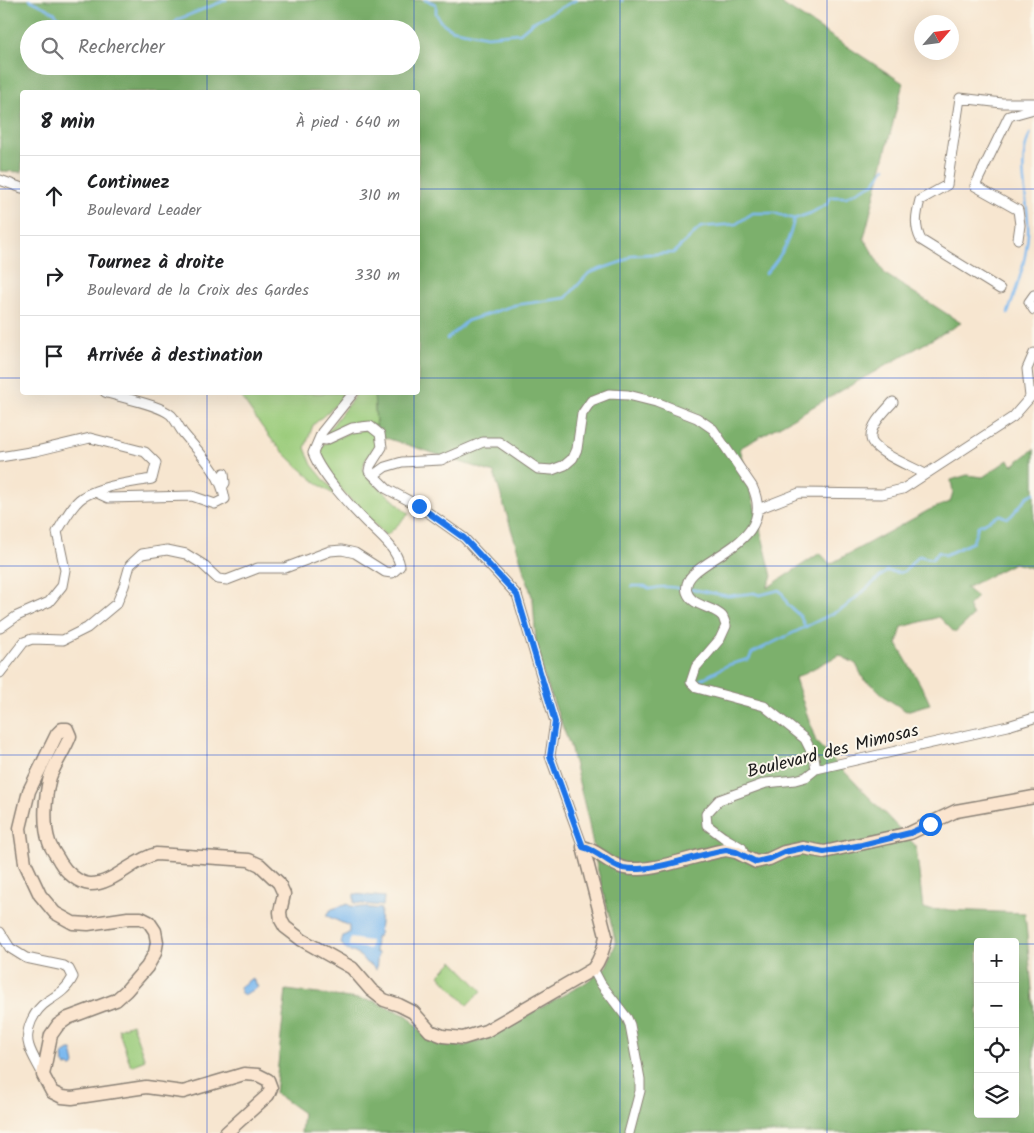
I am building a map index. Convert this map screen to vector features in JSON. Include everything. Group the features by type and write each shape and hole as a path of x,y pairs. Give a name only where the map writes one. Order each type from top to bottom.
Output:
{"street":[{"path":"1000,289 921,240 917,231 916,216 920,200 947,185 960,98 1002,103 1034,104"},
{"path":"1018,239 1020,225 1018,210 975,186 1009,116 1034,109"},
{"path":"0,180 20,187"},
{"path":"1034,295 1029,302 1034,310"},
{"path":"758,509 799,493 882,494 904,489 1013,416 1032,395 1027,369 1034,353"},
{"path":"374,475 385,467 402,462 441,460 484,442 499,442 538,470 552,470 565,465 573,458 577,449 582,414 591,401 609,394 628,395 656,402 696,418 713,429 752,486 758,509 755,521 746,536 694,574 687,586 691,598 721,615 726,626 720,639 696,667 691,682 697,688 764,706 805,739 814,757 816,769"},
{"path":"95,492 108,498 192,496 215,504 225,499 223,486 170,415 158,408 115,395"},
{"path":"0,673 24,642 32,639 63,640 87,628 117,603 130,565 142,554 167,550 186,554 202,564 218,579 227,580 258,568 285,568 330,551 342,550 354,553 385,572 392,573 400,566 399,557 317,464 313,453 328,423 351,395"},
{"path":"894,402 882,415 874,428 871,438 874,445 882,452 925,474"},
{"path":"43,1075 52,1035 58,1025 68,1018 116,1000 147,966 155,953 157,942 155,932 149,922 140,918 88,924 73,923 55,914 40,895 25,863 20,828 29,791 57,734 62,729 67,729 70,736 50,778 46,800 46,826 49,842 62,865 74,878 89,884 102,882 146,856 156,854 249,860 260,865 279,883 284,894 280,912 281,920 285,927 302,940 352,968 371,990 384,1000 413,1012 430,1031 443,1036 464,1038 486,1031 593,969 601,958 606,936 583,847 550,756 555,722 517,595 464,538 419,506 387,489 369,471 370,466 382,447 380,434 370,426 352,428 326,440 319,439"},
{"path":"0,456 36,451 90,438 144,452 156,463 152,479 114,485 82,498 67,515 57,532 66,570 62,586 49,602 17,616 0,628"},
{"path":"223,486 225,483 224,473"},
{"name":"Boulevard des Mimosas","path":"744,856 742,848 722,837 707,824 706,814 719,800 766,783 806,777 816,769 1008,726 1034,718"},
{"path":"583,847 593,850 612,864 626,869 649,867 726,850 756,862 769,859 784,852 803,848 824,852 862,845 910,833 956,811 1034,797"},
{"path":"0,932 10,948 26,958 64,966 69,969 73,977 69,986 43,1005 32,1019 28,1035 29,1046 52,1092 62,1097 72,1098 146,1087 183,1092 244,1074 258,1075 268,1080 271,1088 268,1095 226,1133"},
{"path":"593,969 601,984 627,1018 630,1025 640,1080 640,1091 629,1133"}],"green space":[{"path":"0,0 776,0 903,83 864,238 885,274 961,323 740,448 772,576 767,588 820,553 830,564 929,510 950,502 953,492 951,480 967,475 983,477 1008,460 1013,465 1034,449 1034,570 1014,563 966,588 977,597 968,606 973,616 955,633 939,617 902,627 897,644 930,704 906,711 864,680 856,664 839,655 795,678 816,742 916,846 923,909 1025,913 1034,1013 1034,1133 301,1133 303,1113 275,1093 286,990 374,1001 408,1016 425,1036 437,1042 464,1046 486,1038 585,983 606,967 616,943 570,746 537,658 533,600 494,473 377,435 374,395 420,395 420,90 20,90 20,172 0,171"},
{"path":"239,395 347,395 313,425 305,448 312,465 337,495 323,488 303,471 268,434"},
{"path":"355,395 374,395 376,426 357,423 347,425 330,434 327,432"},
{"path":"354,430 370,430 377,443 365,461 363,468 367,476 409,514 386,536 347,496 317,459 317,451 322,445"},
{"path":"453,961 482,991 467,1005 439,975"},
{"path":"132,1024 145,1060 131,1066 118,1029"}],"water":[{"path":"354,894 384,897 383,906 354,903"},
{"path":"348,904 350,906 381,909 379,936 376,937 375,952 378,953 376,970 359,956 346,949 341,943 343,936 349,933 349,926 327,916 327,913 332,909"},
{"path":"252,978 258,987 244,995 240,992 240,987"},
{"path":"72,1050 75,1064 72,1067 66,1066 62,1058 63,1054"}],"pier":[{"path":"350,938 371,941 370,949 349,946"}],"waterway":[{"path":"30,0 54,12 61,20"},
{"path":"178,20 226,0"},
{"path":"425,0 436,4 436,13 440,21 451,29 487,36 520,33 533,22 576,0"},
{"path":"1008,313 1021,274 1027,244 1028,221 1023,171 1026,146 1030,134"},
{"path":"447,339 467,321 515,305 566,298 589,273 624,261 632,255 673,253 701,227 736,224 753,213 775,213 794,219 811,213 827,204 831,197 846,197 874,183 885,168"},
{"path":"765,274 784,249 794,219"},
{"path":"698,681 728,665 749,659 752,653 844,608 887,571 903,572 919,556 932,559 939,552 945,555 973,542 978,526 1000,515 1007,518 1011,516 1028,496 1034,493"},
{"path":"632,586 645,586 650,589 658,587 682,589"},
{"path":"691,589 728,596 754,593 760,595 779,590 788,605 800,616 806,628"}],"route":[{"path":"419,506 464,538 517,595 555,722 550,756 583,847 593,850 612,864 626,869 649,867 726,850 736,852 756,862 769,859 784,852 803,848 824,852 862,845 910,833 930,824"}]}
